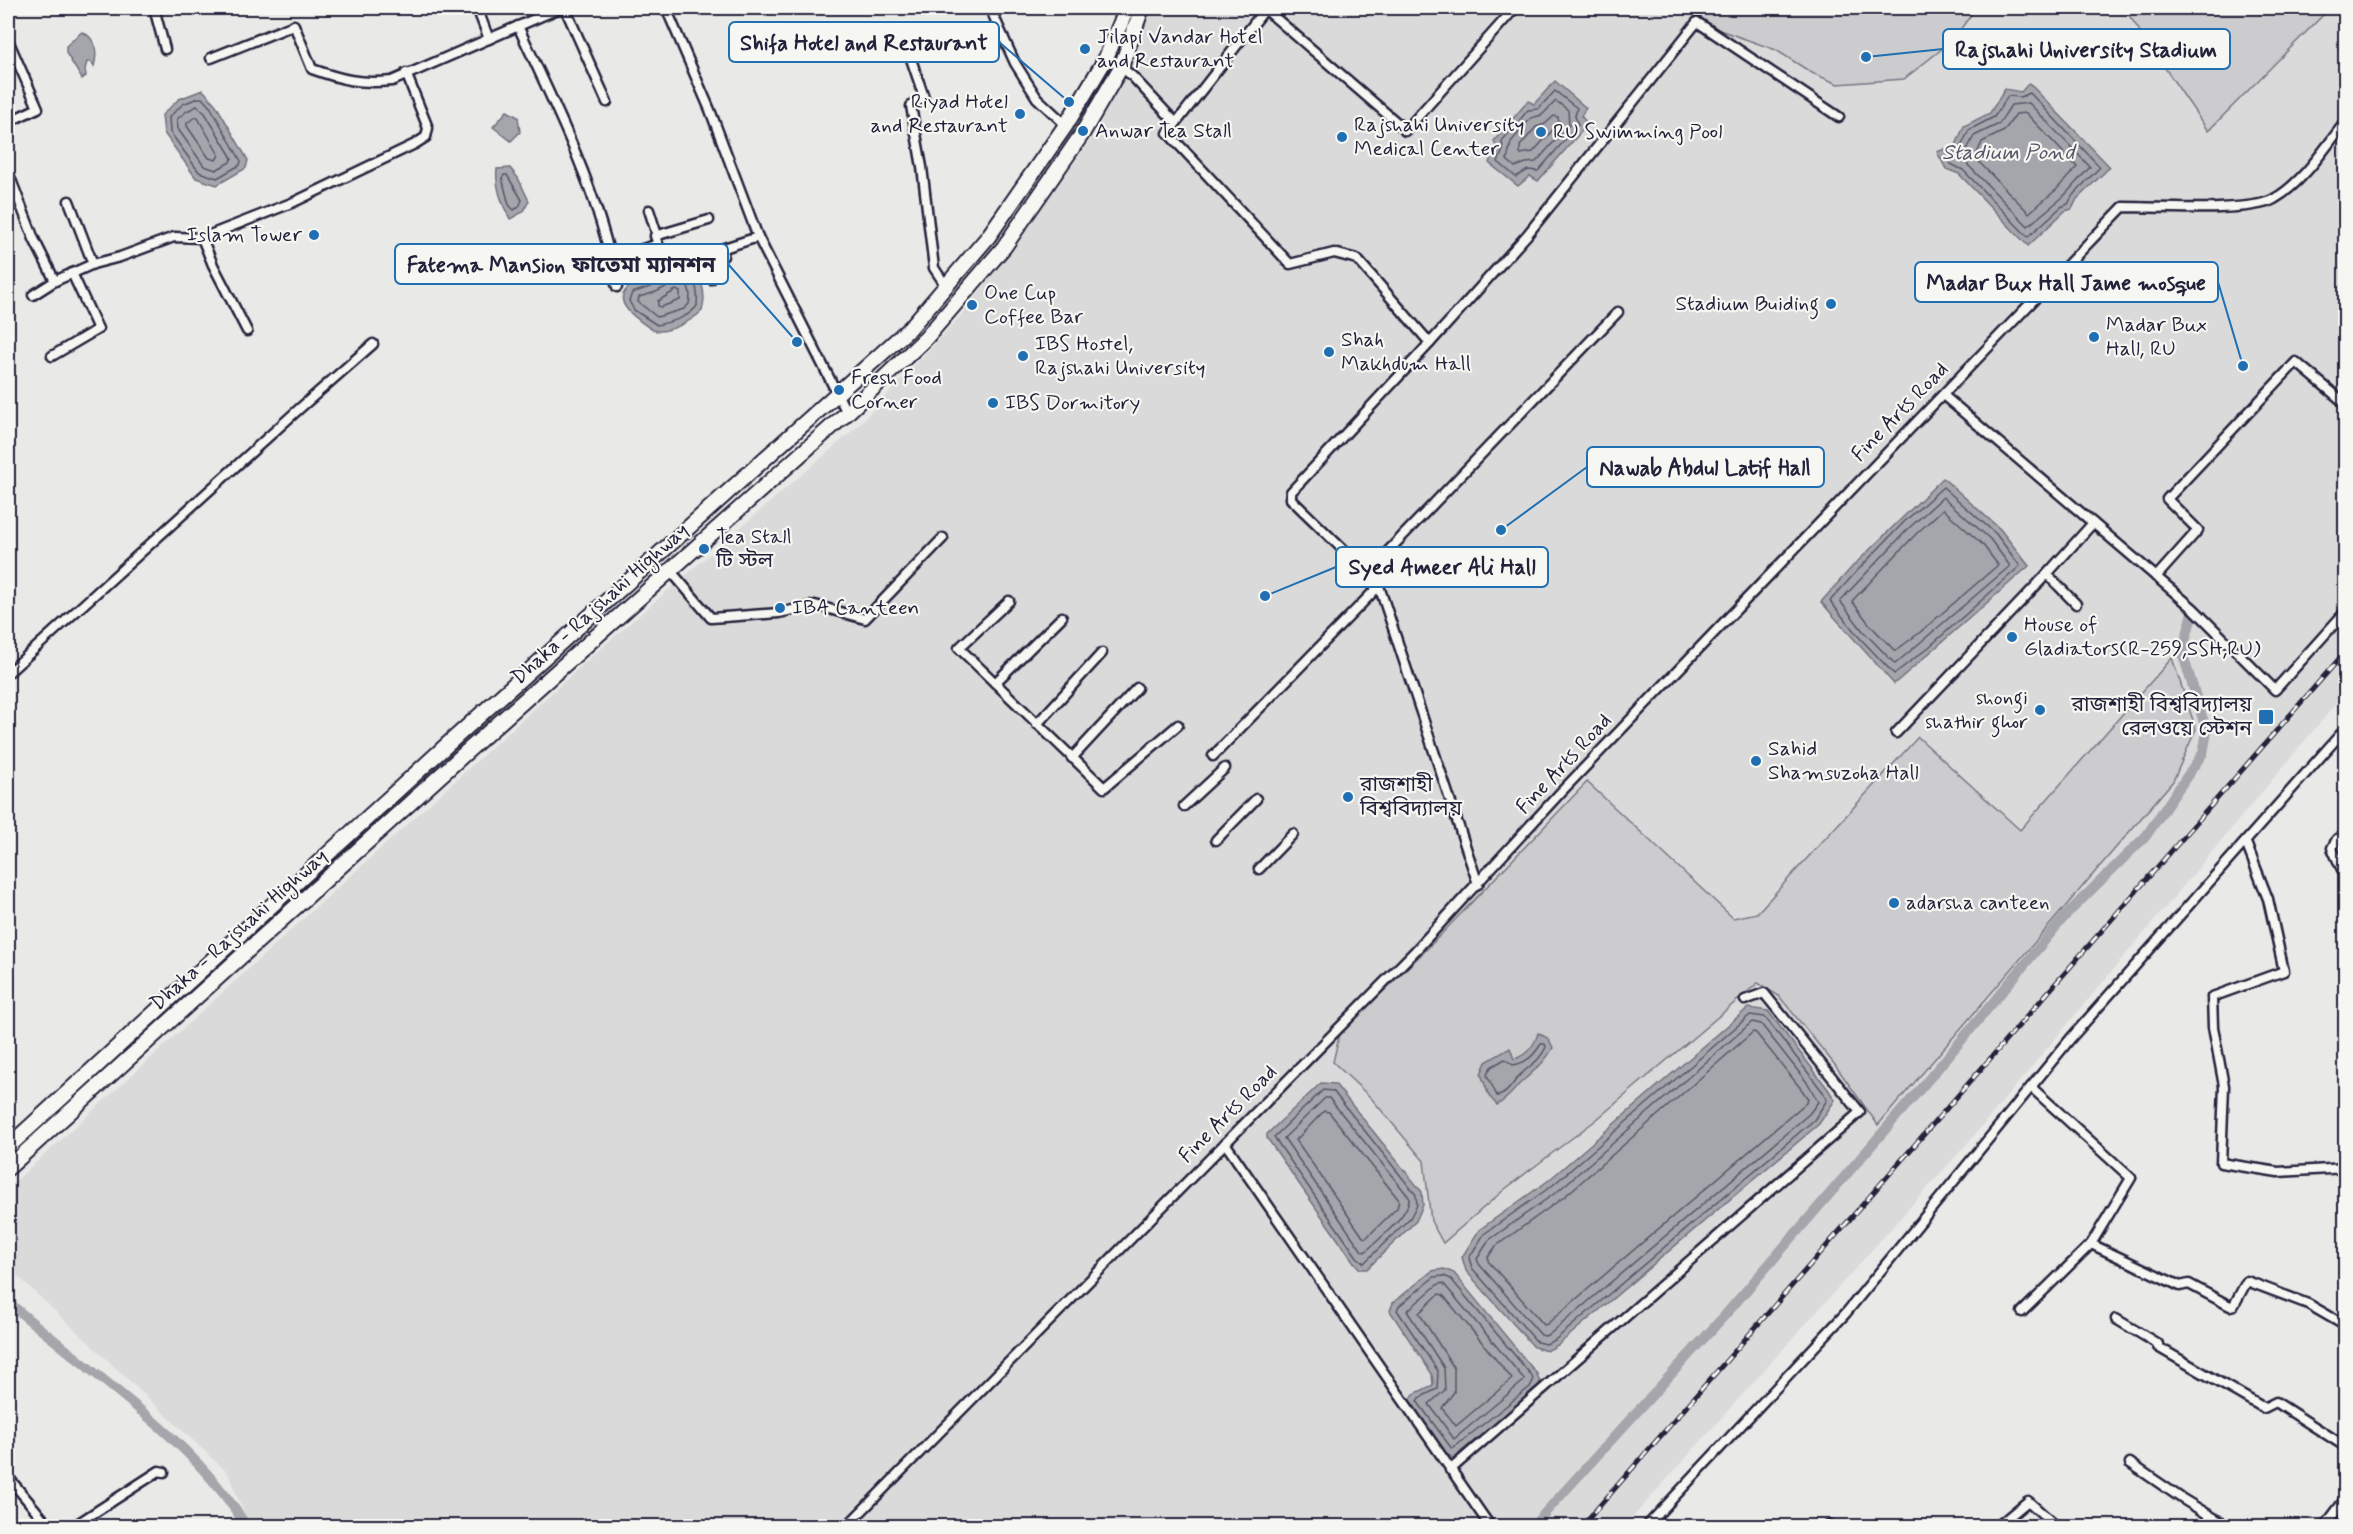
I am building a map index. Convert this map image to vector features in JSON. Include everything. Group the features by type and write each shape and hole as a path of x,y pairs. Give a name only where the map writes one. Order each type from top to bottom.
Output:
{"highway":[{"name":"Dhaka - Rajshahi Highway","path":"8,1147 448,744 910,327 988,237 1066,125 1105,60 1127,8"},
{"name":"Dhaka - Rajshahi Highway","path":"8,1168 847,413 926,338 1004,247 1082,134 1121,67 1142,8"}],"street":[{"path":"154,8 165,49"},
{"path":"477,8 489,39"},
{"path":"211,58 294,25 312,69 337,78 366,84 392,81 560,8 607,102"},
{"path":"666,8 710,110 758,237 847,413"},
{"path":"990,8 1020,72 1037,98 1066,125"},
{"path":"1431,343 1357,259 1334,253 1290,264 1168,133 1266,8 1404,129 1515,8"},
{"path":"1478,884 1379,586 1291,500 1290,496 1527,235 1697,22 1839,117"},
{"path":"518,26 583,171 602,221 611,260 609,260 617,287"},
{"path":"8,40 38,108 8,122"},
{"path":"910,56 924,97 911,106 922,166 933,268 946,286"},
{"path":"1121,67 1176,123"},
{"path":"33,296 55,281 93,264 120,257 174,237 202,238 294,202 415,144 426,137 428,128 406,73"},
{"name":"Fine Arts Road","path":"847,1527 1416,950 1561,792 2123,207 2238,207 2273,200 2286,191 2306,171 2346,121"},
{"path":"8,172 34,239 55,281"},
{"path":"69,201 93,264"},
{"path":"649,210 663,259"},
{"path":"611,260 709,220"},
{"path":"711,279 706,270 709,262 723,256 724,248 758,237"},
{"path":"202,238 213,266 247,331"},
{"path":"52,356 98,329 72,273"},
{"path":"1367,573 1618,312"},
{"path":"8,673 374,344"},
{"path":"2156,577 2198,530 2167,499 2296,362 2346,404"},
{"path":"1942,395 2194,609 2275,690 2346,611"},
{"path":"1896,733 2093,523"},
{"path":"670,570 711,618 779,613 814,605 865,619 943,538"},
{"path":"2047,574 2076,604"},
{"path":"1213,756 1379,586"},
{"path":"1009,601 959,648 1104,788 1178,725"},
{"path":"995,683 1062,617"},
{"path":"1037,724 1102,653"},
{"path":"1072,758 1137,688"},
{"path":"1647,1527 1846,1313 2071,1038 2346,728"},
{"path":"1184,806 1225,768"},
{"path":"1216,840 1256,799"},
{"path":"1259,869 1293,834"},
{"path":"2346,837 2337,839 2332,848 2346,878"},
{"path":"2246,843 2268,899 2284,970 2212,997 2213,1027 2224,1086 2221,1163 2278,1172 2346,1168"},
{"path":"1450,1470 1860,1112 1764,993 1745,1000"},
{"path":"2022,1312 2091,1244 2131,1178 2031,1087"},
{"path":"1225,1143 1490,1527"},
{"path":"2091,1244 2180,1286 2189,1284 2230,1306 2234,1305 2247,1281 2308,1304 2346,1326"},
{"path":"2116,1319 2158,1344 2158,1347 2264,1408 2276,1402 2346,1448"},
{"path":"2130,1463 2227,1527"},
{"path":"74,1527 159,1472 164,1472"},
{"path":"8,1477 49,1527"},
{"path":"2325,1527 2346,1498"},
{"path":"1998,1527 2028,1501 2056,1527"}],"shaded area":[{"name":"রাজশাহী বিশ্ববিদ্যালয়","path":"1150,8 2345,8 2345,693 1972,1138 1625,1526 249,1526 228,1473 8,1267 8,1188 591,657 858,426 966,310 1095,133 1127,73"},
{"path":"1693,8 1976,8 1952,41 1904,79 1838,84 1812,73 1776,50 1697,22"},
{"path":"2124,8 2330,8 2208,131"},
{"path":"2172,658 2196,729 2173,781 1878,1125 1835,1065 1779,996 1758,983 1596,1120 1505,1189 1443,1243 1431,1221 1424,1161 1371,1098 1333,1062 1340,1033 1427,949 1587,782 1733,918 1757,913 1918,737 2020,830"}],"water":[{"path":"82,32 93,42 96,56 94,66 91,62 87,62 86,76 82,79 66,53 66,46"},
{"name":"RU Swimming Pool","path":"1555,81 1586,108 1581,116 1588,124 1538,181 1530,176 1518,186 1489,163 1497,149 1494,141 1528,101 1534,104"},
{"name":"Stadium Pond","path":"2029,83 2110,167 2077,199 2072,209 2065,211 2028,246 1959,174 1946,169 1937,152 1956,145 1964,126 1990,113 2005,89 2021,92"},
{"path":"203,90 216,105 248,160 246,168 217,185 196,178 164,133 162,115 179,99"},
{"path":"507,111 518,117 520,132 511,141 493,127"},
{"path":"510,168 518,178 529,201 523,212 510,219 500,195 497,169"},
{"path":"682,264 694,272 701,283 704,297 702,311 675,328 662,331 653,330 627,309 622,299 624,293 631,286 650,280"},
{"path":"1943,478 2000,529 2029,566 1894,684 1821,602 1852,567"},
{"path":"1748,1008 1768,1011 1835,1100 1819,1124 1558,1345 1547,1351 1534,1347 1466,1271 1462,1257 1479,1230 1549,1180"},
{"path":"1538,1033 1549,1039 1553,1048 1540,1065 1497,1105 1489,1096 1481,1074 1486,1062 1510,1048 1514,1059 1523,1055 1532,1046"},
{"path":"1321,1083 1335,1084 1422,1192 1423,1205 1416,1221 1367,1269 1360,1269 1353,1261 1267,1138 1267,1134"},
{"path":"1444,1269 1454,1273 1537,1374 1540,1382 1536,1391 1453,1458 1446,1454 1409,1401 1414,1394 1433,1385 1432,1374 1390,1311 1393,1303 1432,1271"}],"waterway":[{"path":"1533,1526 1726,1314 1934,1073 2066,915 2146,836 2203,753 2207,732 2182,652 2194,609"},
{"path":"8,1301 163,1429 208,1475 246,1526"}],"railway":[{"path":"1582,1526 2346,651"}],"place":[{"name":"Jilapi Vandar Hotel and Restaurant","path":"1085,49"},
{"name":"Rajshahi University Stadium","path":"1866,57"},
{"name":"Shifa Hotel and Restaurant","path":"1069,102"},
{"name":"Riyad Hotel and Restaurant","path":"1020,114"},
{"name":"Anwar Tea Stall","path":"1083,131"},
{"name":"RU Swimming Pool","path":"1541,132"},
{"name":"Rajshahi University Medical Center","path":"1342,137"},
{"name":"Islam Tower","path":"314,235"},
{"name":"Stadium Buiding","path":"1831,304"},
{"name":"One Cup Coffee Bar","path":"972,305"},
{"name":"Madar Bux Hall, RU","path":"2094,337"},
{"name":"Fatema Mansion ফাতেমা ম্যানশন","path":"797,342"},
{"name":"Shah Makhdum Hall","path":"1329,352"},
{"name":"IBS Hostel, Rajshahi University","path":"1023,356"},
{"name":"Madar Bux Hall Jame mosque","path":"2243,366"},
{"name":"Fresh Food Corner","path":"839,390"},
{"name":"IBS Dormitory","path":"993,403"},
{"name":"Nawab Abdul Latif Hall","path":"1501,530"},
{"name":"Tea Stall টি স্টল","path":"704,549"},
{"name":"Syed Ameer Ali Hall","path":"1265,596"},
{"name":"IBA Canteen","path":"780,608"},
{"name":"House of Gladiators(R-259,SSH,RU)","path":"2012,637"},
{"name":"shongi shathir ghor","path":"2040,710"},
{"name":"রাজশাহী বিশ্ববিদ্যালয় রেলওয়ে স্টেশন","path":"2266,717"},
{"name":"Sahid Shamsuzoha Hall","path":"1756,761"},
{"name":"রাজশাহী বিশ্ববিদ্যালয়","path":"1348,797"},
{"name":"adarsha canteen","path":"1894,903"}]}
